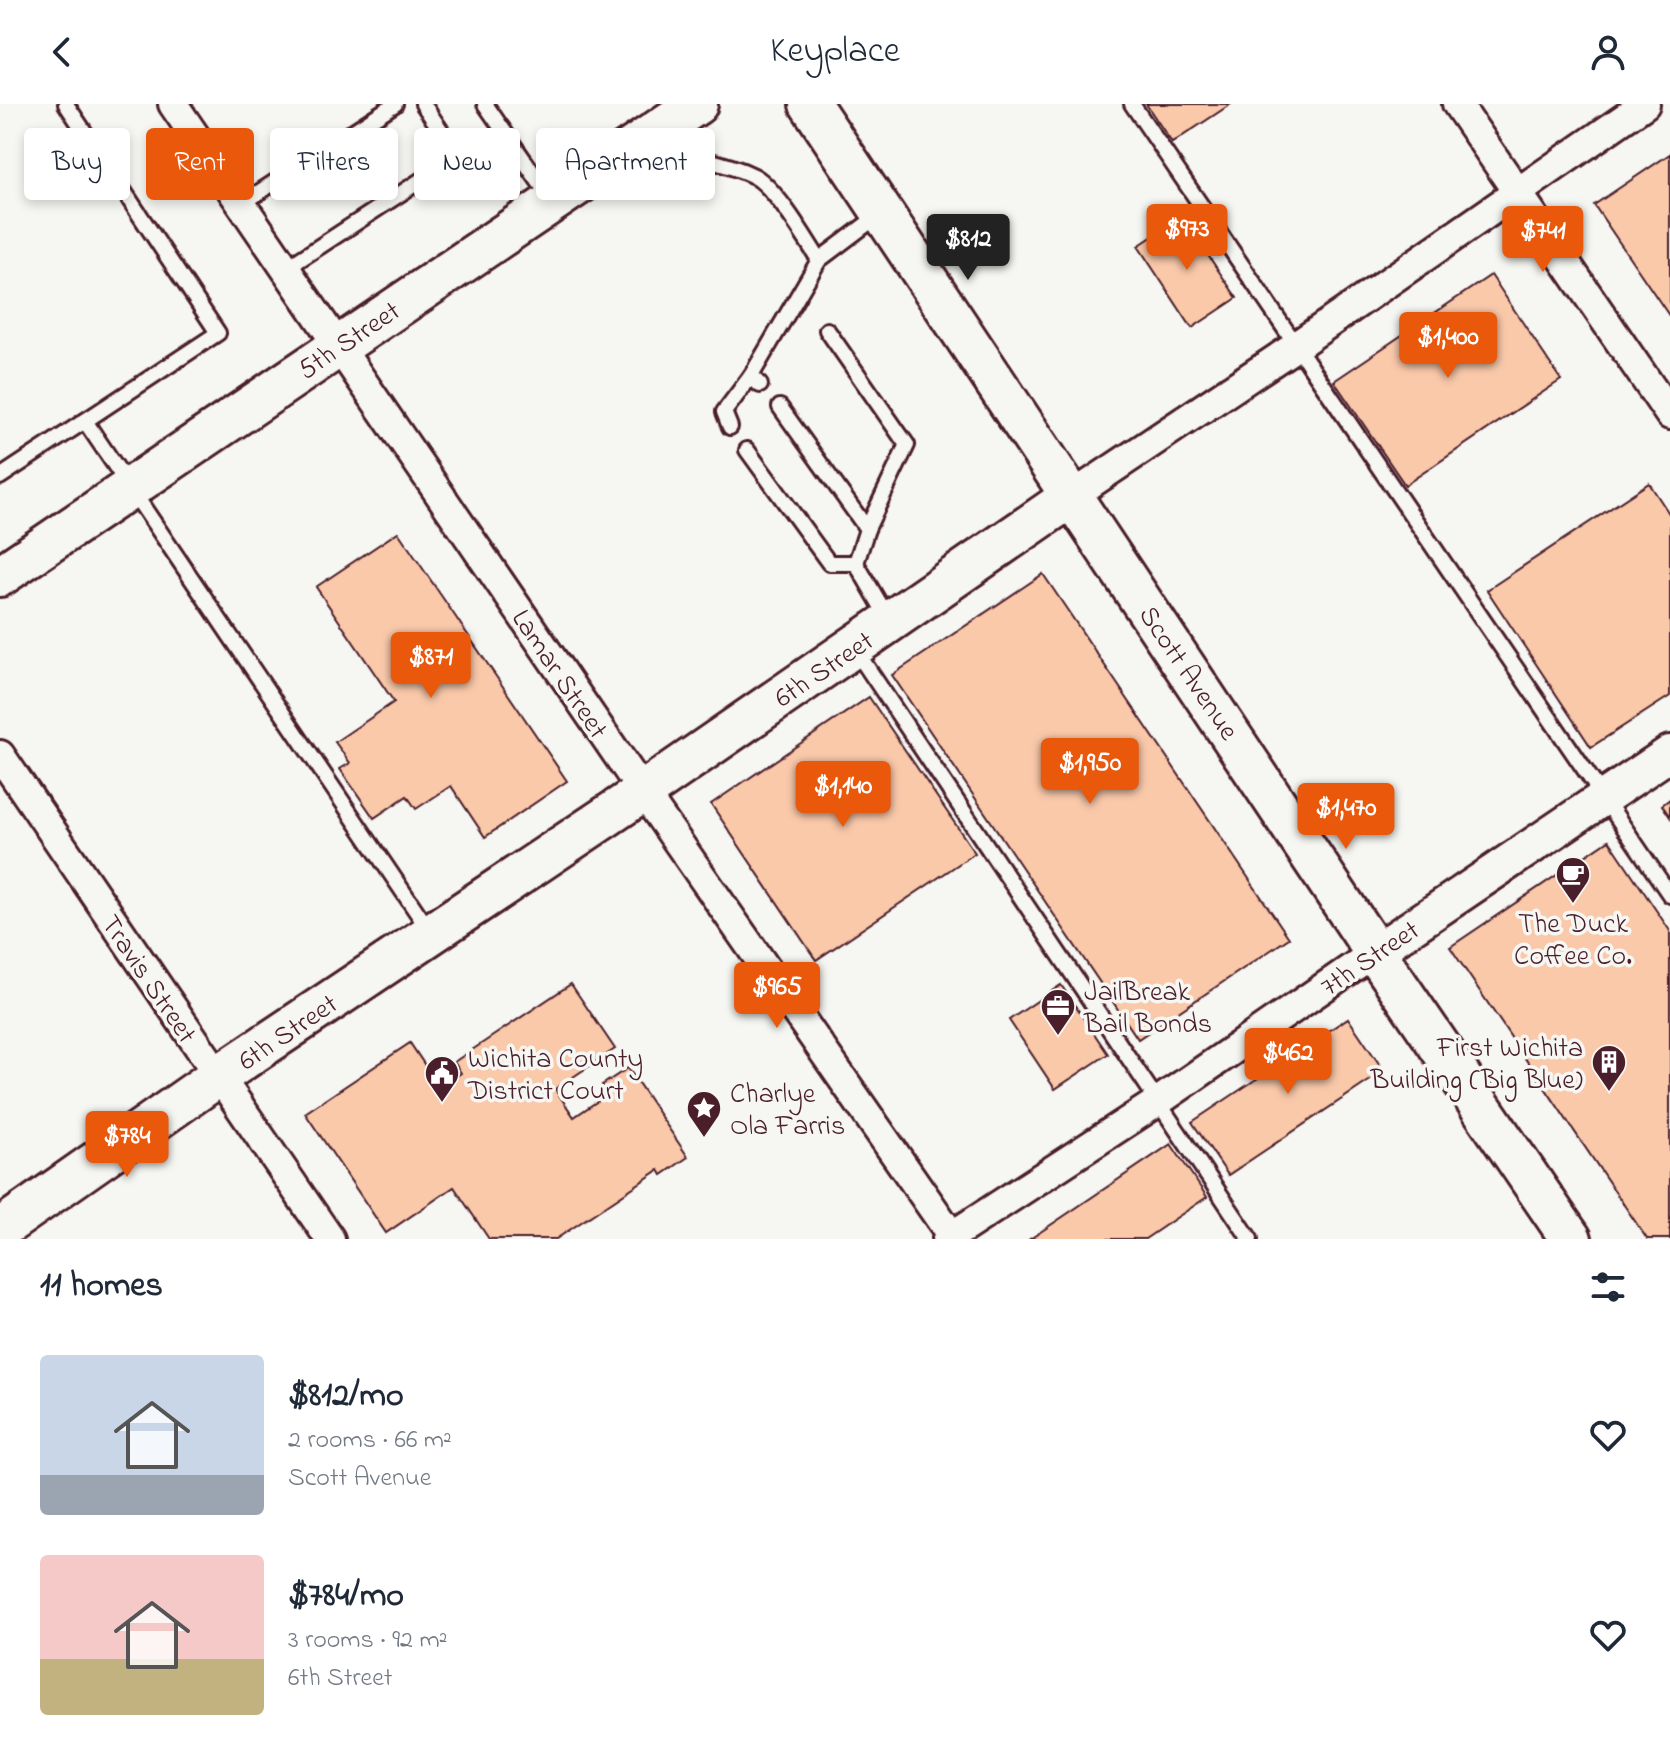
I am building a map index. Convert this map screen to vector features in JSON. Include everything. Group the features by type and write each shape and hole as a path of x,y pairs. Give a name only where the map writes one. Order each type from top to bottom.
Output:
{"main road":[{"name":"5th Street","path":"662,128 697,104"},
{"name":"Scott Avenue","path":"810,104 1375,952 1571,1239"},
{"name":"5th Street","path":"0,576 337,345 556,200"},
{"name":"6th Street","path":"7,1221 643,792 1072,496"}],"street":[{"name":"Lamar Street","path":"173,104 951,1238"},
{"path":"1457,104 1670,415"},
{"name":"6th Street","path":"1072,496 1296,346 1645,104"},
{"name":"7th Street","path":"951,1238 1159,1101 1670,753"},
{"name":"Travis Street","path":"0,755 330,1239"}],"lane":[{"path":"0,477 218,333 66,104"},
{"path":"241,204 395,104"},
{"path":"285,269 458,156 423,104"},
{"path":"485,104 553,202"},
{"path":"1132,104 1670,895"},
{"path":"715,163 757,177 795,219 819,260"},
{"path":"730,427 724,412 756,380 819,260 883,212"},
{"path":"796,301 809,313"},
{"path":"827,330 907,445 867,529 856,563 890,622"},
{"path":"780,407 867,529"},
{"path":"85,421 431,934"},
{"path":"747,450 829,563 856,563"},
{"path":"853,648 1250,1239"}],"building":[{"path":"1146,104 1231,104 1172,143"},
{"path":"1670,154 1670,317 1594,205"},
{"path":"1182,217 1237,298 1192,328 1138,246"},
{"path":"1491,275 1561,380 1405,485 1334,381"},
{"path":"1649,483 1670,515 1670,696 1591,747 1487,590"},
{"path":"398,532 567,781 485,837 451,786 416,809 407,796 374,818 340,769 350,763 335,742 394,702 316,587"},
{"path":"1043,574 1289,938 1138,1039 892,675"},
{"path":"869,697 975,853 816,960 711,804"},
{"path":"1670,799 1670,817 1662,805"},
{"name":"First Wichita Building (Big Blue)","path":"1609,840 1670,931 1670,1239 1647,1239 1450,947"},
{"name":"Wichita County District Court","path":"571,984 615,1049 555,1089 574,1117 608,1094 602,1085 628,1068 688,1157 662,1175 659,1170 556,1239 489,1239 454,1187 386,1233 305,1113 410,1043 440,1088 461,1073 454,1062"},
{"name":"JailBreak Bail Bonds","path":"1061,985 1108,1054 1055,1089 1009,1020"},
{"path":"1348,1018 1384,1071 1228,1175 1192,1122"},
{"path":"1171,1144 1207,1197 1145,1239 1030,1239"}],"place":[{"name":"The Duck Coffee Co.","path":"1573,905"},
{"name":"JailBreak Bail Bonds","path":"1058,1037"},
{"name":"First Wichita Building (Big Blue)","path":"1609,1093"},
{"name":"Wichita County District Court","path":"442,1104"},
{"name":"Charlye Ola Farris","path":"704,1139"}]}
